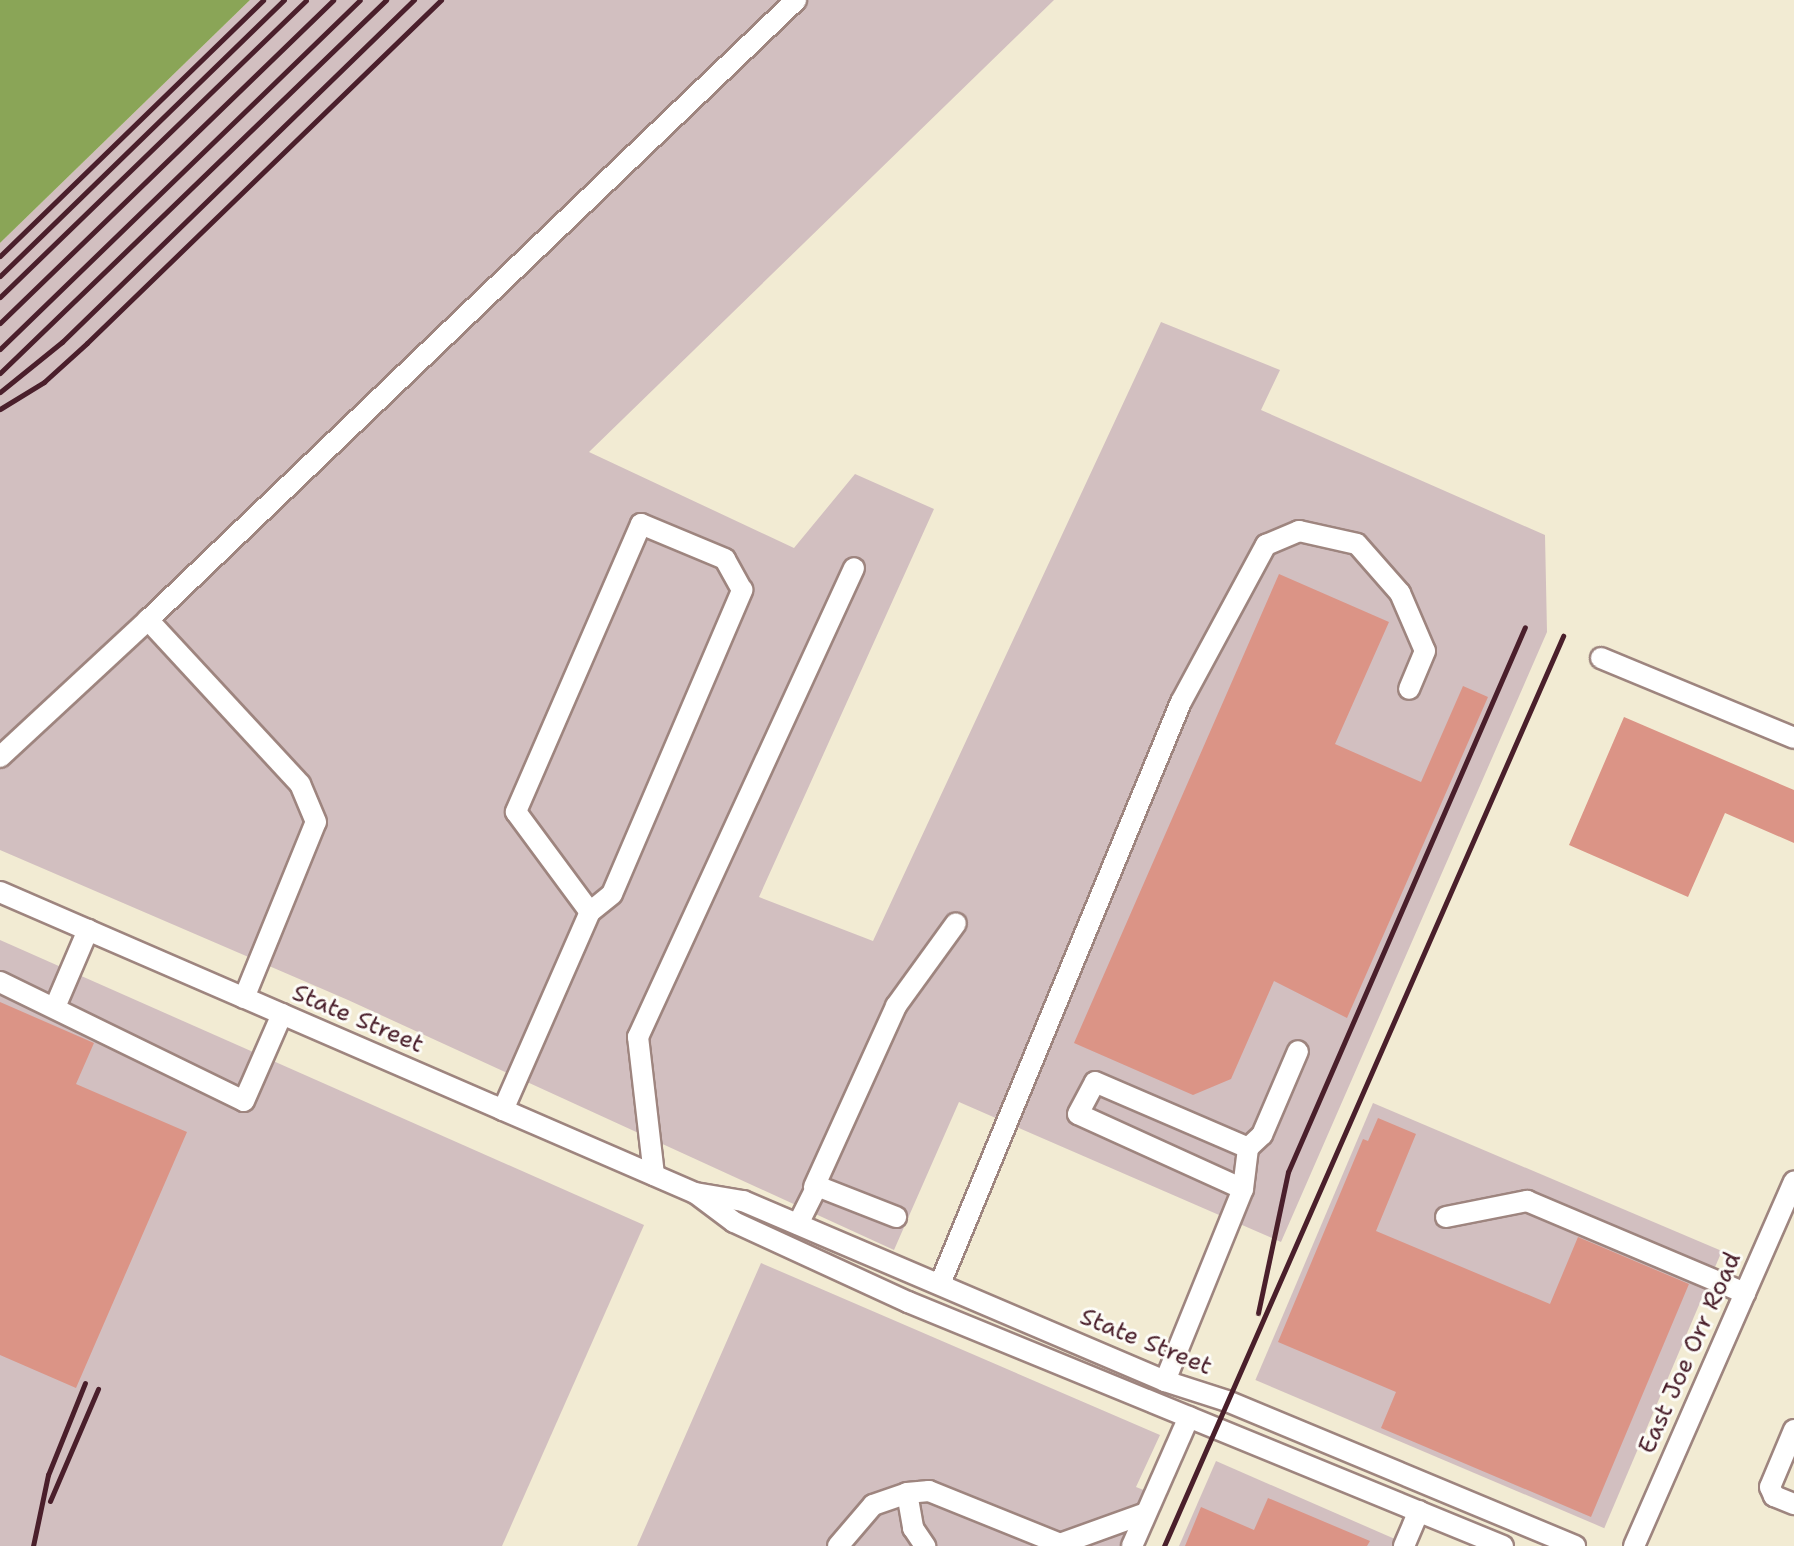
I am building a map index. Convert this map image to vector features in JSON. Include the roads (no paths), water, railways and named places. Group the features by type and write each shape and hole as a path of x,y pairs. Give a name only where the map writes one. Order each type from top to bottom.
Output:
{"street":[{"path":"0,757 148,620 796,0"},
{"path":"503,1110 590,912 612,894 742,590 725,559 641,524 516,812 590,912"},
{"path":"940,1284 1181,702 1266,545 1299,531 1357,544 1400,593 1425,651 1409,689"},
{"path":"654,1175 638,1037 854,568"},
{"path":"148,620 300,784 316,822 244,998"},
{"path":"1601,658 1794,738"},
{"name":"State Street","path":"0,892 695,1193 734,1222 908,1302 1503,1546"},
{"path":"798,1224 896,1006 956,923"},
{"path":"55,1007 88,930"},
{"path":"0,982 244,1101 282,1014"},
{"path":"1165,1381 1243,1189 1248,1148 1262,1135 1298,1051"},
{"path":"1243,1189 1078,1114 1095,1082 1248,1148"},
{"name":"East Joe Orr Road","path":"1634,1546 1794,1182"},
{"path":"814,1187 824,1187 896,1217"},
{"name":"State Street","path":"695,1193 743,1201 1165,1381 1227,1401 1575,1546"},
{"path":"1446,1217 1527,1201 1745,1293"},
{"path":"1132,1546 1189,1417"},
{"path":"1794,1430 1770,1487 1774,1496 1794,1504"},
{"path":"838,1546 873,1505 907,1493 929,1491 1059,1545 1146,1513"},
{"path":"907,1493 913,1528 925,1546"},
{"path":"1404,1546 1419,1511"}],"railway":[{"path":"0,256 263,0"},
{"path":"0,276 284,0"},
{"path":"0,297 306,0"},
{"path":"0,323 333,0"},
{"path":"0,349 360,0"},
{"path":"0,373 386,0"},
{"path":"0,392 62,342 414,0"},
{"path":"0,409 44,382 87,343 441,0"},
{"path":"1258,1313 1288,1172 1525,627"},
{"path":"1164,1546 1563,636"},
{"path":"33,1546 48,1475 85,1383"},
{"path":"50,1501 98,1389"}]}
